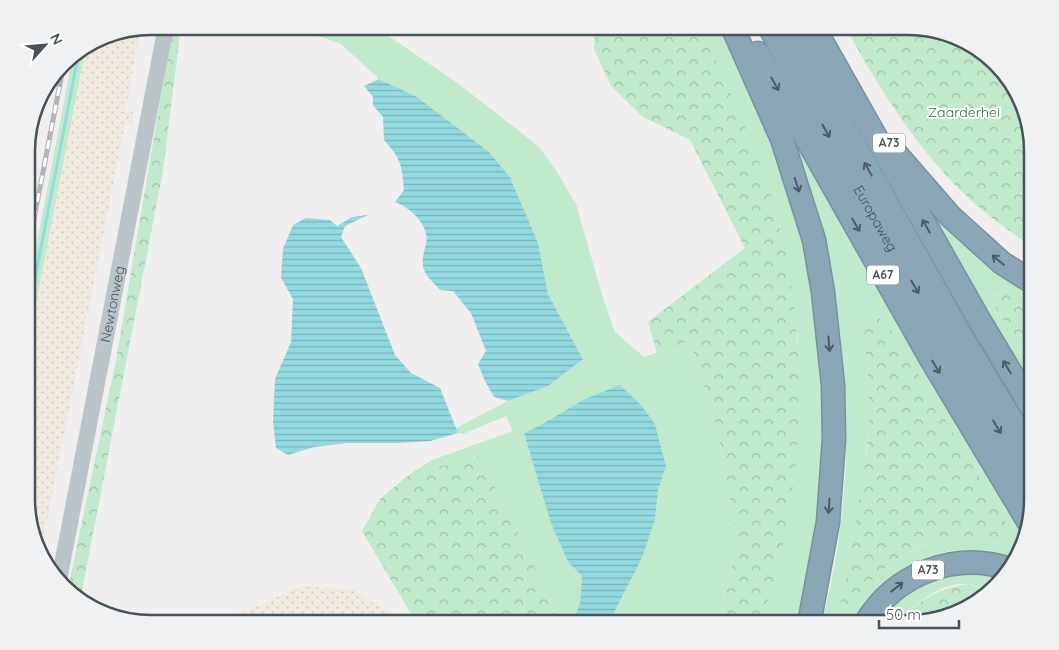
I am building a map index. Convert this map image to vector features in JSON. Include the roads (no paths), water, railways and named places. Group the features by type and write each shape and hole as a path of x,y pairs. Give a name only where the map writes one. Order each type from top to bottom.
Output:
{"highway":[{"path":"736,35 782,139 814,240 826,309 833,385 834,439 828,522 811,615"},
{"name":"A67","path":"748,35 931,359 1023,513"},
{"name":"Europaweg","path":"774,35 824,129 947,344 1024,473"},
{"name":"Europaweg","path":"793,35 962,337 1024,441"},
{"path":"817,35 978,318 1024,395"},
{"name":"A73","path":"817,35 903,164 950,216 1002,264 1024,277"},
{"name":"A73","path":"871,615 878,604 902,583 944,565 960,563 987,564 1001,568"}],"street":[{"name":"Newtonweg","path":"62,572 164,35"}],"water":[{"path":"379,79 417,97 489,152 510,177 538,243 548,294 583,359 548,386 508,401 494,397 478,364 486,351 471,313 453,291 440,290 426,274 423,267 423,257 427,239 426,234 418,218 395,202 404,190 400,163 384,140 383,117 373,105 373,97 364,86"},
{"path":"368,215 345,226 341,237 361,268 395,355 411,373 440,388 458,433 430,441 347,443 314,447 288,455 276,448 273,421 275,379 291,342 293,299 281,278 283,249 293,225 306,218 330,220 337,226 352,217"},
{"path":"620,385 641,405 655,424 666,466 658,490 655,520 642,558 613,615 575,615 580,603 582,576 568,562 551,523 524,433 585,399"}],"waterway":[{"path":"35,279 77,63"}],"railway":[{"path":"35,213 61,78"}],"park label":[{"name":"Zaarderhei","path":"964,112"}]}
